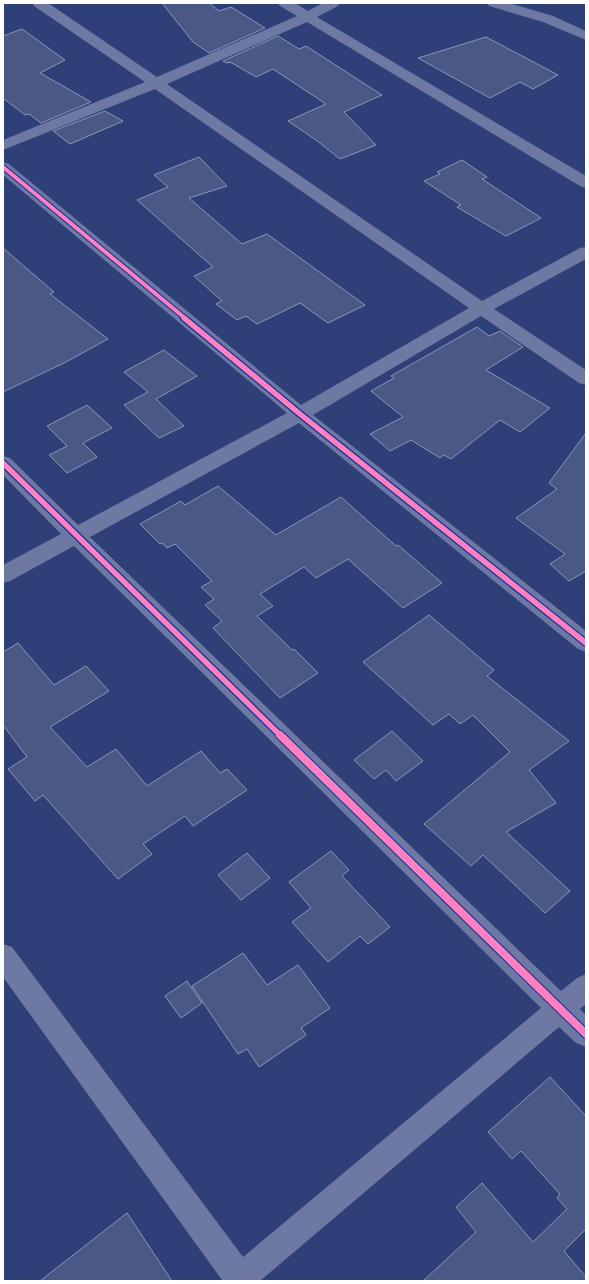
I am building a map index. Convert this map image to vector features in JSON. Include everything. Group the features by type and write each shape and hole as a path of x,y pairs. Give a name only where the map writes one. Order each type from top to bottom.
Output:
{"street":[{"path":"39,3 586,380"},
{"path":"285,3 586,183"},
{"path":"3,145 156,83 308,16 333,3"},
{"path":"494,3 548,19 586,36"},
{"path":"3,167 300,414 586,643"},
{"path":"3,575 74,535 300,414 480,308 586,252"},
{"path":"3,463 74,535 586,1034"},
{"path":"3,956 240,1280 562,1009 586,987"}],"building":[{"path":"162,3 209,3 219,11 231,7 265,28 209,53 193,42"},
{"path":"22,29 65,60 40,73 91,102 41,123 29,114 25,115 3,98 3,36"},
{"path":"278,36 299,49 306,46 382,95 344,112 376,145 340,159 288,121 326,104 273,69 256,77 230,62 227,63 223,61"},
{"path":"486,37 558,75 533,89 520,82 490,98 418,58"},
{"path":"105,111 123,121 70,144 53,131"},
{"path":"199,157 227,186 189,198 242,244 267,234 365,305 328,323 300,303 257,324 246,316 237,320 216,304 222,301 194,276 213,267 137,200 168,187 154,175"},
{"path":"462,160 487,177 482,179 541,218 506,236 457,207 461,205 424,181 440,174 437,172"},
{"path":"3,248 54,292 50,294 108,339 64,363 3,392"},
{"path":"477,327 489,336 500,331 523,347 486,370 550,408 520,432 500,420 451,459 444,455 440,458 411,440 390,451 370,434 403,417 371,391 394,378 391,376"},
{"path":"164,350 197,376 156,399 184,426 159,438 124,405 148,392 124,372"},
{"path":"87,405 112,428 83,443 97,457 67,473 49,455 67,446 47,426"},
{"path":"586,433 586,571 569,581 550,564 565,554 516,518 557,489 549,483"},
{"path":"218,486 276,535 341,497 396,546 398,545 442,583 403,608 348,559 316,578 304,567 260,594 273,606 257,616 318,673 280,698 213,628 222,621 205,605 214,599 201,587 212,581 175,544 167,548 162,543 160,544 140,524 181,501 185,505"},
{"path":"429,615 494,670 487,676 569,741 529,770 556,803 506,832 570,891 545,913 483,855 471,866 424,824 510,752 473,715 460,724 449,714 433,725 363,662"},
{"path":"18,643 54,685 86,666 109,691 50,727 87,767 116,749 147,786 201,751 220,773 227,769 247,790 193,826 185,816 143,844 152,854 118,879 43,795 35,801 8,769 27,757 3,725 3,652"},
{"path":"392,731 423,761 396,781 386,770 374,779 354,760"},
{"path":"331,851 349,870 342,876 390,927 368,944 360,936 328,962 292,922 311,908 289,882"},
{"path":"247,853 270,878 241,900 218,875"},
{"path":"243,953 267,985 298,965 330,1008 301,1028 306,1035 259,1067 247,1049 238,1054 192,986"},
{"path":"187,981 202,1003 181,1018 165,996"},
{"path":"550,1077 586,1116 586,1229 564,1251 586,1277 586,1281 423,1281 476,1232 456,1207 482,1183 533,1242 567,1209 557,1198 560,1194 521,1151 512,1159 488,1132"},
{"path":"127,1213 172,1281 40,1281"}],"cycle path":[{"path":"3,167 300,414 586,643"},
{"path":"3,463 586,1034"}]}
